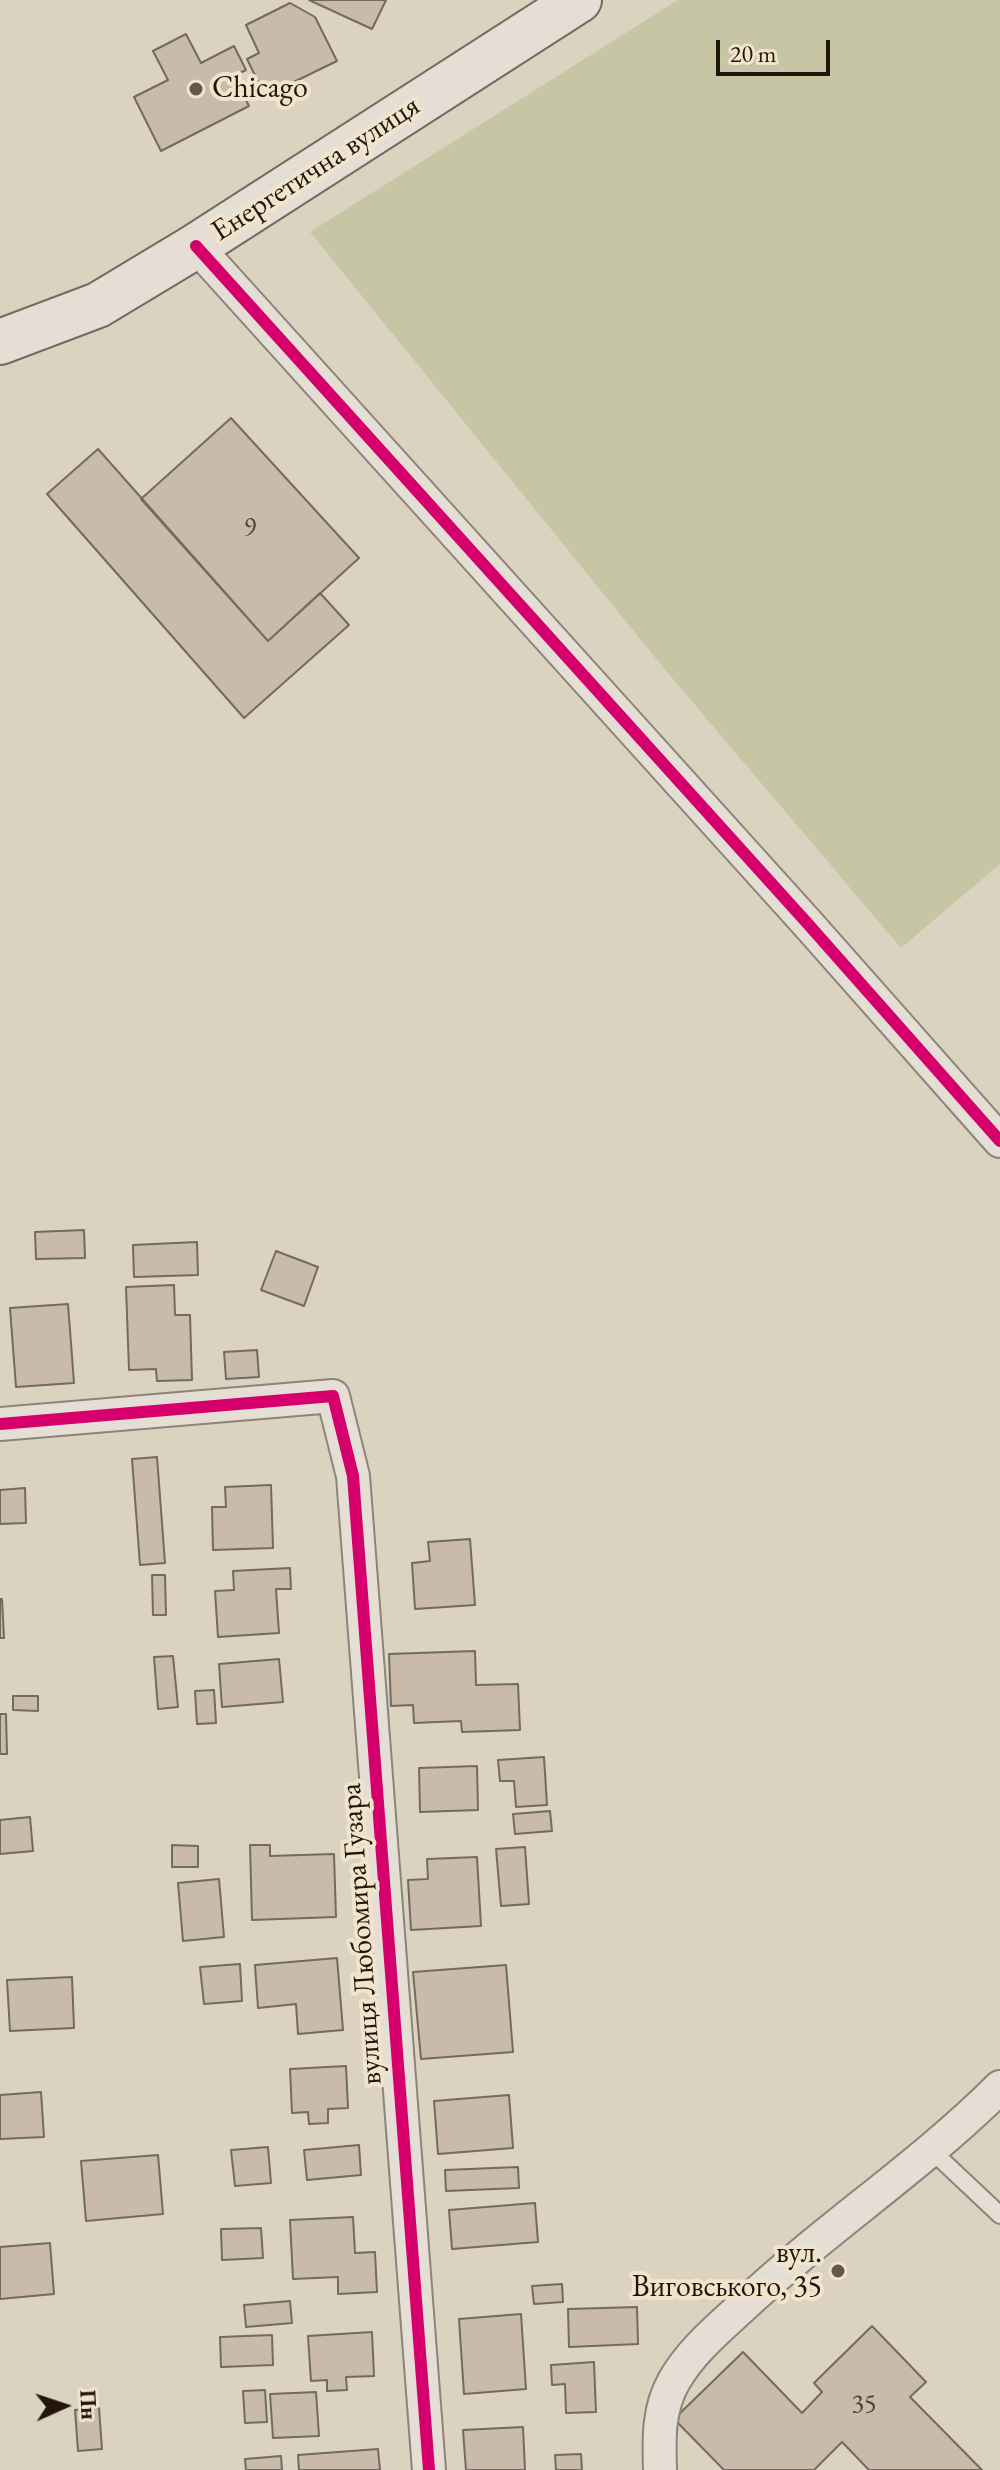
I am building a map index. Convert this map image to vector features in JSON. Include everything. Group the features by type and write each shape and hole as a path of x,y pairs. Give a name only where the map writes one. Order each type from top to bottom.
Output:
{"main road":[{"name":"Енергетична вулиця","path":"0,342 98,305 196,246 579,0"}],"street":[{"path":"196,246 787,900 1000,1141"},
{"name":"вулиця Любомира Гузара","path":"0,1424 333,1396 353,1476 429,2470"},
{"path":"660,2470 659,2424 673,2382 699,2347 772,2279 965,2122 1000,2087"}],"lane":[{"path":"931,2150 1000,2215"}],"green space":[{"path":"678,0 1000,0 1000,864 901,948 662,666 310,232"}],"building":[{"path":"309,0 386,0 372,29"},
{"path":"290,3 315,17 337,61 265,96 247,59 259,53 246,25"},
{"name":"Chicago","path":"186,34 201,63 234,46 246,70 234,76 249,106 161,151 134,97 168,80 153,51"},
{"path":"231,418 359,558 268,641 141,499"},
{"path":"98,449 268,641 320,593 349,625 244,718 47,494"},
{"path":"84,1230 85,1258 36,1259 35,1232"},
{"path":"197,1242 198,1275 134,1277 133,1245"},
{"path":"276,1251 318,1267 304,1306 261,1290"},
{"path":"174,1285 175,1315 190,1315 192,1380 157,1381 156,1369 129,1370 126,1287"},
{"path":"68,1304 74,1383 16,1387 10,1308"},
{"path":"257,1350 259,1377 226,1379 224,1352"},
{"path":"157,1457 165,1563 140,1565 132,1459"},
{"path":"271,1485 273,1548 213,1550 212,1507 226,1507 225,1487"},
{"path":"25,1488 26,1523 0,1524 0,1490"},
{"path":"470,1539 475,1605 415,1609 412,1563 430,1561 428,1542"},
{"path":"290,1568 291,1589 276,1589 279,1633 218,1637 215,1591 234,1590 233,1571"},
{"path":"152,1575 165,1575 166,1615 153,1615"},
{"path":"2,1599 4,1638 0,1638"},
{"path":"475,1651 476,1685 518,1684 520,1730 462,1732 461,1721 414,1723 413,1705 391,1706 389,1654"},
{"path":"173,1656 178,1707 158,1709 154,1657"},
{"path":"279,1659 283,1702 222,1707 219,1664"},
{"path":"214,1690 216,1723 197,1724 195,1691"},
{"path":"13,1696 38,1696 38,1711 13,1710"},
{"path":"0,1714 6,1714 7,1754 0,1754"},
{"path":"544,1757 547,1805 516,1807 514,1781 500,1781 498,1760"},
{"path":"477,1766 478,1810 420,1812 419,1768"},
{"path":"550,1811 552,1831 515,1834 513,1814"},
{"path":"30,1817 33,1851 0,1854 0,1820"},
{"path":"172,1845 198,1846 198,1867 172,1867"},
{"path":"250,1845 270,1845 270,1856 334,1854 336,1917 252,1920"},
{"path":"525,1847 529,1904 501,1906 496,1849"},
{"path":"477,1857 481,1926 411,1930 408,1880 428,1879 427,1859"},
{"path":"219,1879 224,1937 183,1941 178,1883"},
{"path":"337,1958 343,2030 298,2034 296,2004 258,2008 255,1965"},
{"path":"240,1964 242,2001 204,2004 200,1967"},
{"path":"506,1965 513,2052 421,2059 413,1972"},
{"path":"72,1977 74,2028 10,2031 7,1980"},
{"path":"346,2066 348,2108 328,2109 328,2123 309,2124 308,2112 292,2113 290,2069"},
{"path":"41,2092 44,2137 0,2139 0,2095"},
{"path":"509,2095 513,2148 438,2154 434,2101"},
{"path":"359,2145 361,2175 307,2180 304,2150"},
{"path":"268,2147 271,2183 235,2186 231,2150"},
{"path":"158,2155 163,2214 86,2221 81,2161"},
{"path":"518,2167 519,2188 446,2191 445,2170"},
{"path":"535,2203 538,2242 452,2249 449,2210"},
{"path":"353,2217 355,2253 375,2252 377,2292 338,2294 338,2277 293,2279 290,2220"},
{"path":"261,2228 263,2258 222,2260 221,2229"},
{"path":"50,2243 54,2294 0,2299 0,2247"},
{"path":"562,2284 563,2302 534,2304 532,2286"},
{"path":"290,2301 292,2323 246,2327 244,2305"},
{"path":"637,2307 638,2344 569,2347 568,2309"},
{"path":"521,2314 526,2389 464,2394 459,2319"},
{"path":"872,2326 926,2382 910,2397 982,2470 869,2470 842,2442 814,2470 724,2470 674,2419 743,2352 802,2413 822,2392 814,2383"},
{"path":"372,2332 374,2376 346,2377 347,2390 327,2391 327,2380 311,2381 308,2336"},
{"path":"272,2335 273,2365 221,2367 220,2337"},
{"path":"594,2362 596,2412 566,2413 565,2384 552,2385 551,2365"},
{"path":"265,2390 267,2422 245,2423 243,2391"},
{"path":"316,2392 319,2436 273,2438 270,2394"},
{"path":"99,2408 102,2449 78,2451 75,2410"},
{"path":"523,2427 525,2470 466,2470 463,2430"},
{"path":"378,2449 380,2470 299,2470 298,2455"},
{"path":"581,2454 582,2470 556,2470 555,2455"},
{"path":"281,2456 282,2470 246,2470 245,2459"}],"cycle path":[{"path":"196,246 1000,1141"},
{"path":"0,1424 333,1396 353,1476 429,2470"}],"place":[{"name":"Chicago","path":"196,89"},
{"name":"вул. Виговського, 35","path":"838,2271"}]}
